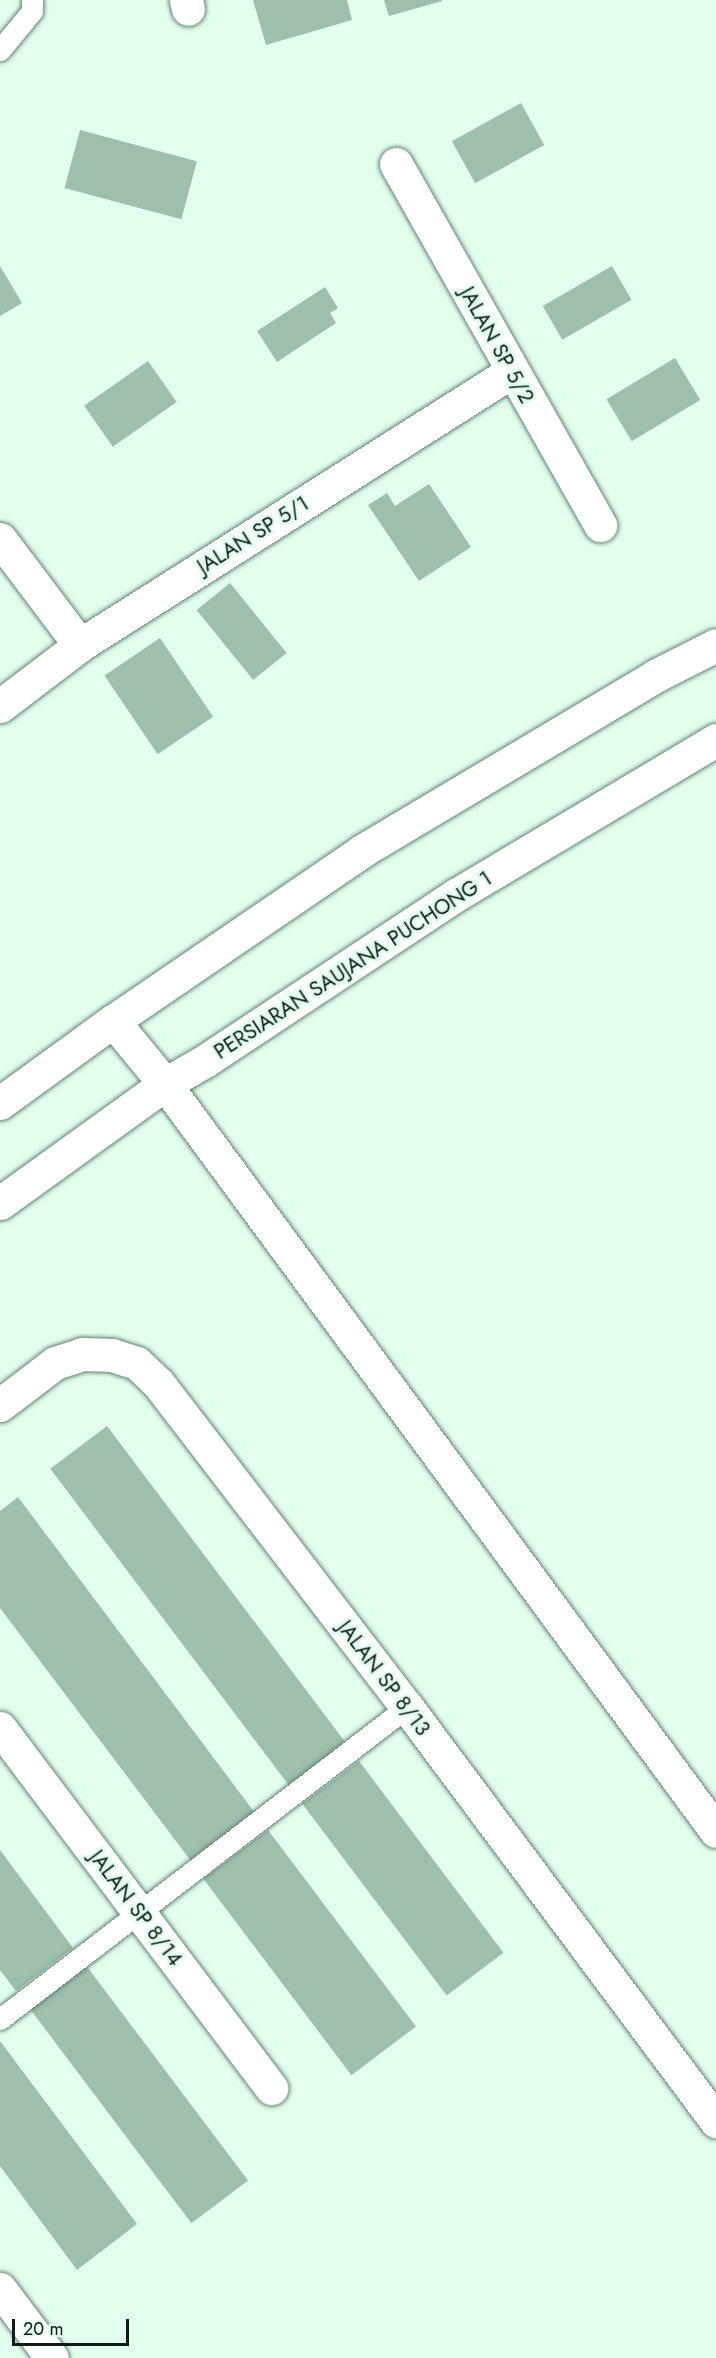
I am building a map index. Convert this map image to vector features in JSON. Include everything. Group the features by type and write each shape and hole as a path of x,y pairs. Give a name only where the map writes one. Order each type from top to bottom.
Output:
{"street":[{"name":"JALAN SP 5/2","path":"396,164 511,372 600,525"},
{"name":"JALAN SP 5/1","path":"0,706 80,645 511,372"},
{"path":"0,539 80,645"},
{"path":"0,1103 113,1021 362,851 655,676 716,645"},
{"name":"PERSIARAN SAUJANA PUCHONG 1","path":"0,1203 165,1084 205,1061 456,895 716,740"},
{"path":"113,1021 165,1084 716,1831"},
{"name":"JALAN SP 8/13","path":"0,1405 55,1363 82,1354 112,1355 136,1363 158,1383 407,1707 716,2121"},
{"name":"JALAN SP 8/14","path":"0,1728 271,2088"},
{"path":"0,2289 52,2358"}],"lane":[{"path":"0,50 32,11 32,0"},
{"path":"0,2019 407,1707"}],"building":[{"path":"253,0 347,0 352,20 266,45"},
{"path":"384,0 442,0 442,1 389,16"},
{"path":"521,103 544,145 475,183 452,141"},
{"path":"80,130 197,161 181,219 64,188"},
{"path":"0,266 22,303 0,316"},
{"path":"612,266 632,300 562,340 543,306"},
{"path":"325,287 338,308 330,313 336,323 277,362 257,331"},
{"path":"675,358 700,400 632,441 606,399"},
{"path":"148,361 177,402 113,447 84,406"},
{"path":"429,484 471,547 419,581 368,505 387,493 395,506"},
{"path":"230,583 287,653 253,680 197,610"},
{"path":"160,638 213,717 158,754 104,675"},
{"path":"107,1426 347,1744 290,1787 50,1469"},
{"path":"18,1497 255,1813 191,1861 0,1608 0,1511"},
{"path":"359,1761 503,1953 447,1995 302,1804"},
{"path":"268,1830 416,2026 351,2075 203,1879"},
{"path":"0,1850 73,1948 16,1991 0,1970"},
{"path":"85,1964 248,2180 191,2223 28,2007"},
{"path":"0,2041 137,2224 77,2270 0,2166"}]}
